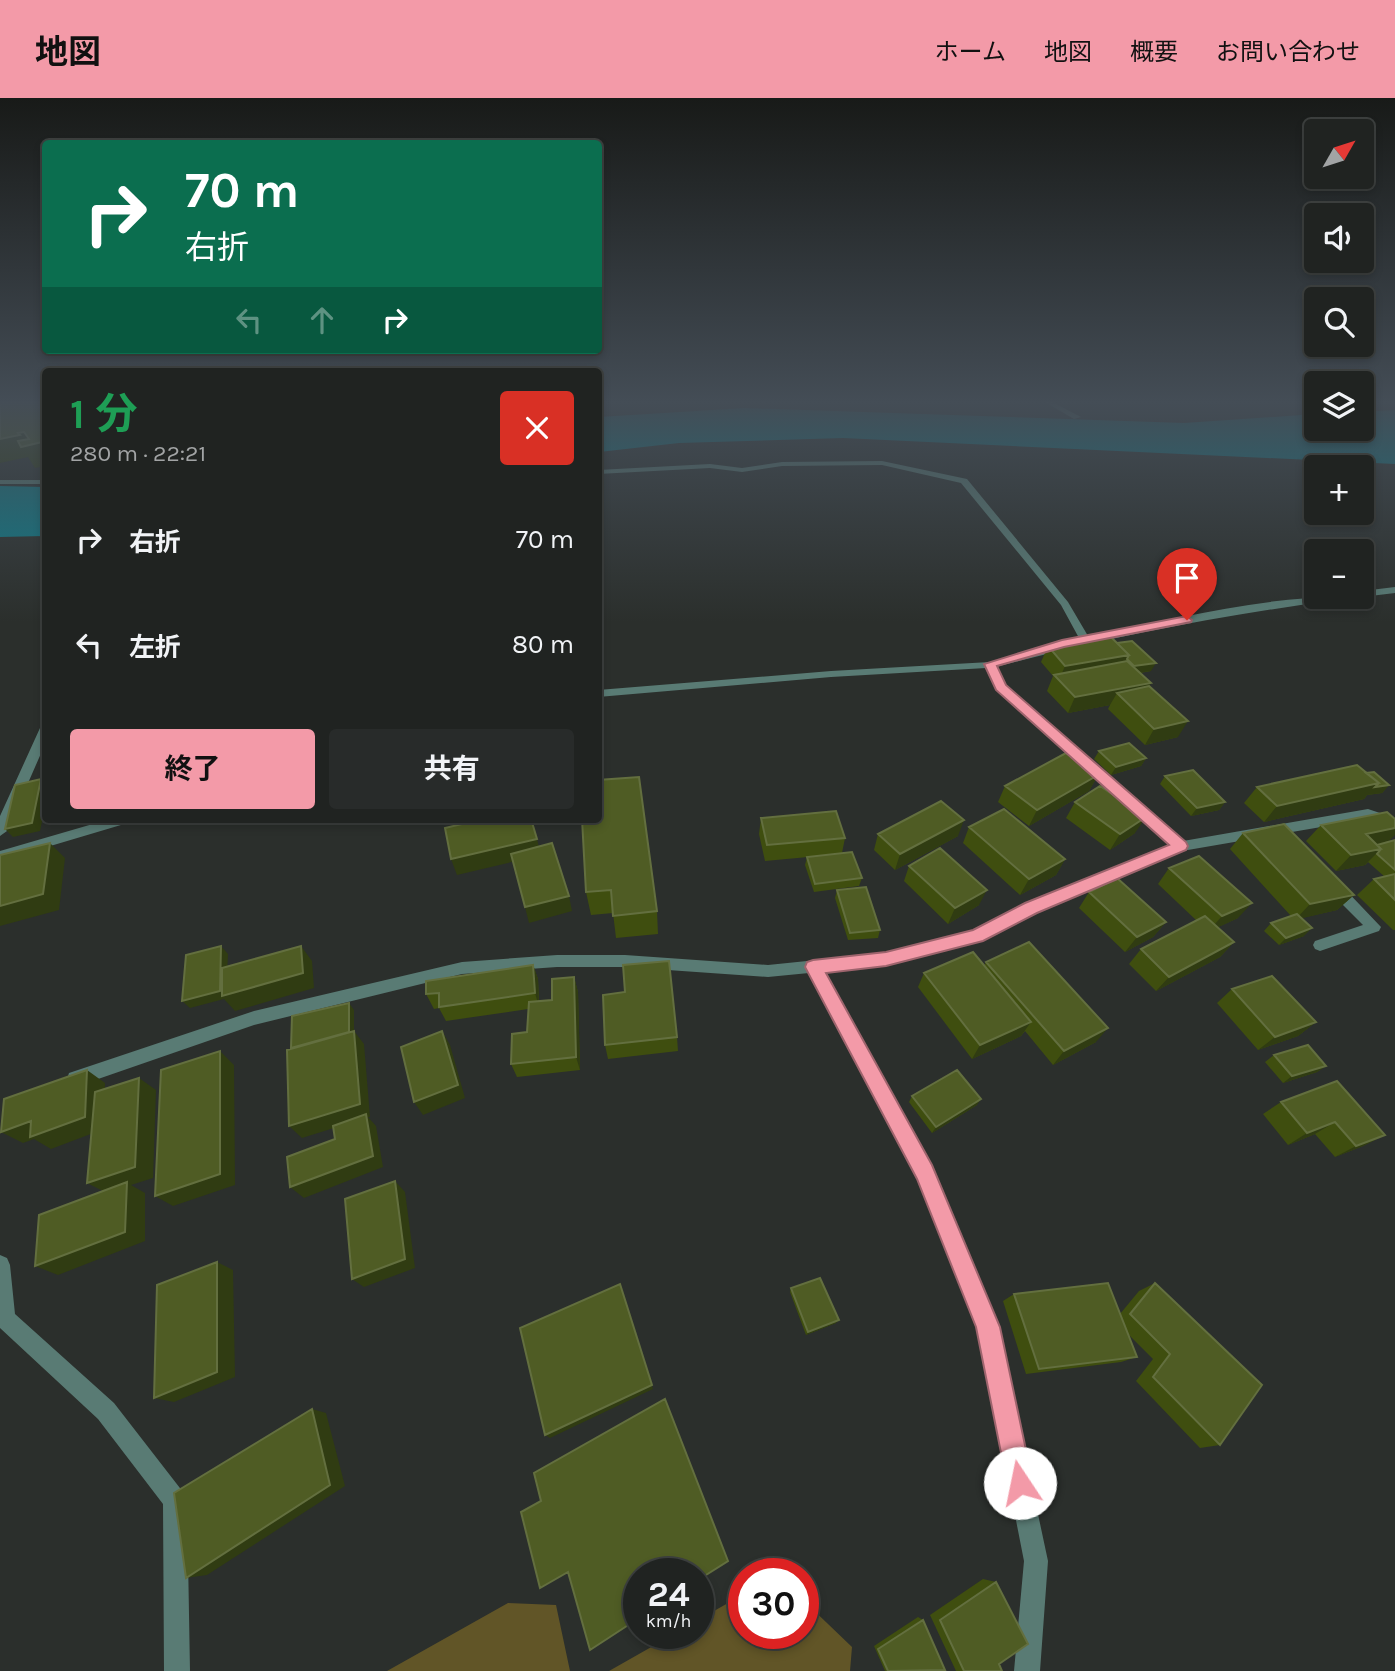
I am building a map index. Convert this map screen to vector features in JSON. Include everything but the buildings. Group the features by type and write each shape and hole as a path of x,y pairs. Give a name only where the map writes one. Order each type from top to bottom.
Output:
{"street":[{"path":"939,475 964,481 1065,604 1085,640"},
{"path":"0,482 42,482"},
{"path":"1374,593 1395,590"},
{"path":"602,694 831,674 990,664 1085,640 1238,610 1304,601"},
{"path":"990,664 1001,687 1180,846"},
{"path":"0,831 42,737"},
{"path":"63,1083 254,1018 462,968 557,961 625,961 768,971 886,959 977,936 1031,908 1180,846 1282,835 1368,814 1395,823"},
{"path":"0,856 112,823"},
{"path":"1320,945 1374,927 1326,878"},
{"path":"813,967 924,1172 988,1327 1036,1561 1027,1671"},
{"path":"0,1265 5,1319 106,1411 175,1500 177,1671"}],"shaded area":[{"path":"508,1603 556,1605 570,1671 387,1671"},
{"path":"728,1603 728,1649 819,1649 819,1615 852,1647 850,1671 609,1671 648,1649 714,1649 714,1611"}],"water":[{"path":"0,486 42,487 42,536 0,537"}],"route":[{"path":"1020,1483 988,1327 924,1172 813,967 886,959 977,936 1031,908 1180,846 1001,687 990,664 1062,644 1187,620"}]}
